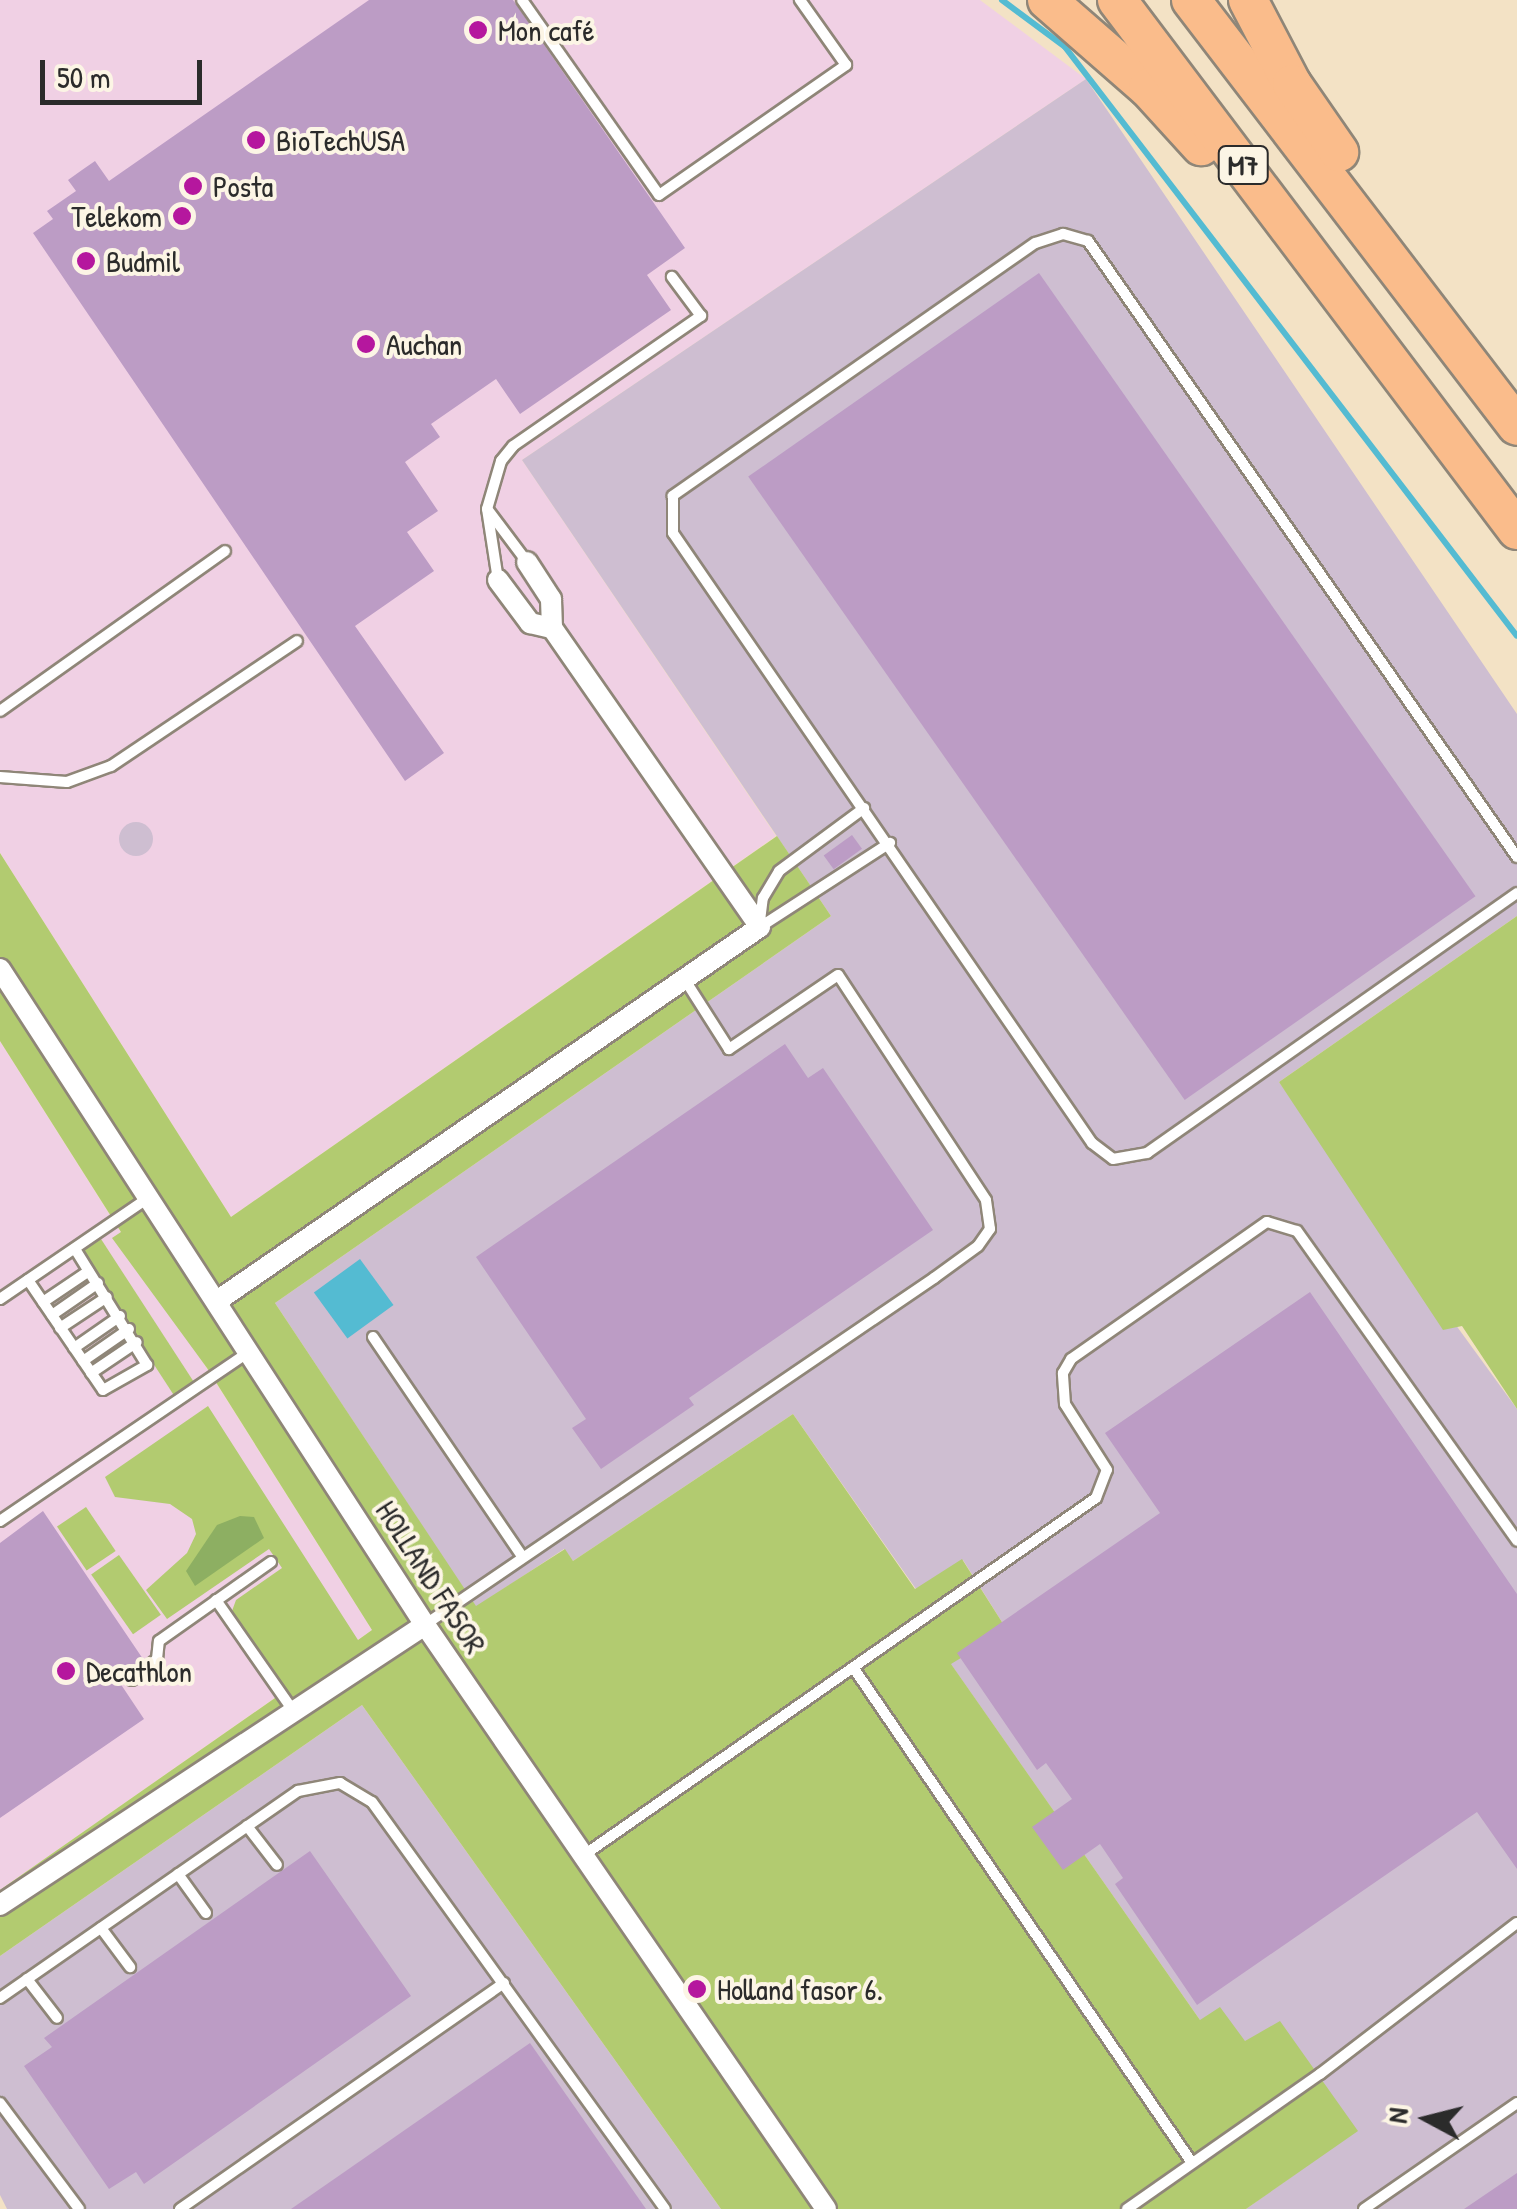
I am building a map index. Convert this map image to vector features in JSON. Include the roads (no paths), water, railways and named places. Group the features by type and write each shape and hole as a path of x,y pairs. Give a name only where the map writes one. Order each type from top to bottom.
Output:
{"highway":[{"path":"1047,0 1148,88 1325,292 1369,330"},
{"name":"M7","path":"1118,0 1517,530"},
{"name":"M7","path":"1190,0 1517,426"},
{"path":"1248,0 1292,84 1372,197 1402,273"}],"street":[{"path":"217,1301 760,927 552,628 551,599 528,562"},
{"path":"498,580 530,623 552,628"},
{"name":"HOLLAND FASOR","path":"0,969 425,1625 826,2209"},
{"path":"0,1905 425,1625"}],"lane":[{"path":"522,0 659,195 846,65 800,0"},
{"path":"1517,857 1096,248 1062,234 1035,243 674,496 673,533 890,843 1092,1143 1124,1160 1147,1154 1517,892"},
{"path":"498,580 487,509 495,474 513,446 701,316 672,277"},
{"path":"487,509 528,562"},
{"path":"0,712 225,551"},
{"path":"0,777 68,782 111,766 297,642"},
{"path":"760,927 763,898 779,871 864,808"},
{"path":"760,927 890,843"},
{"path":"425,1625 934,1278 978,1246 990,1230 986,1200 838,975 729,1048 684,979"},
{"path":"0,1299 148,1198"},
{"path":"584,1855 1096,1498 1107,1470 1066,1404 1064,1373 1071,1359 1267,1222 1298,1231 1517,1540"},
{"path":"28,1280 106,1391 128,1378 149,1361 75,1249"},
{"path":"43,1302 89,1271"},
{"path":"52,1315 98,1283"},
{"path":"60,1328 107,1297"},
{"path":"74,1348 120,1316"},
{"path":"83,1361 129,1329"},
{"path":"373,1337 522,1556"},
{"path":"91,1373 137,1342"},
{"path":"0,1521 249,1352"},
{"path":"132,1680 157,1658 159,1641 271,1562"},
{"path":"216,1600 295,1712"},
{"path":"854,1670 1192,2163"},
{"path":"0,1998 247,1826 314,1784 340,1783 363,1793 666,2209"},
{"path":"247,1826 277,1865"},
{"path":"178,1874 206,1913"},
{"path":"1127,2209 1517,1923"},
{"path":"101,1928 130,1967"},
{"path":"27,1979 56,2018"},
{"path":"180,2209 504,1983"},
{"path":"0,2103 79,2209"},
{"path":"1364,2209 1517,2103"}],"water":[{"path":"360,1259 394,1305 347,1339 314,1293"}],"waterway":[{"path":"1002,0 1065,47 1517,636"}],"place":[{"name":"Mon café","path":"478,30"},
{"name":"BioTechUSA","path":"256,140"},
{"name":"Posta","path":"193,186"},
{"name":"Telekom","path":"182,216"},
{"name":"Budmil","path":"86,261"},
{"name":"Auchan","path":"366,344"},
{"name":"Decathlon","path":"66,1671"},
{"name":"Holland fasor 6.","path":"697,1989"}]}
